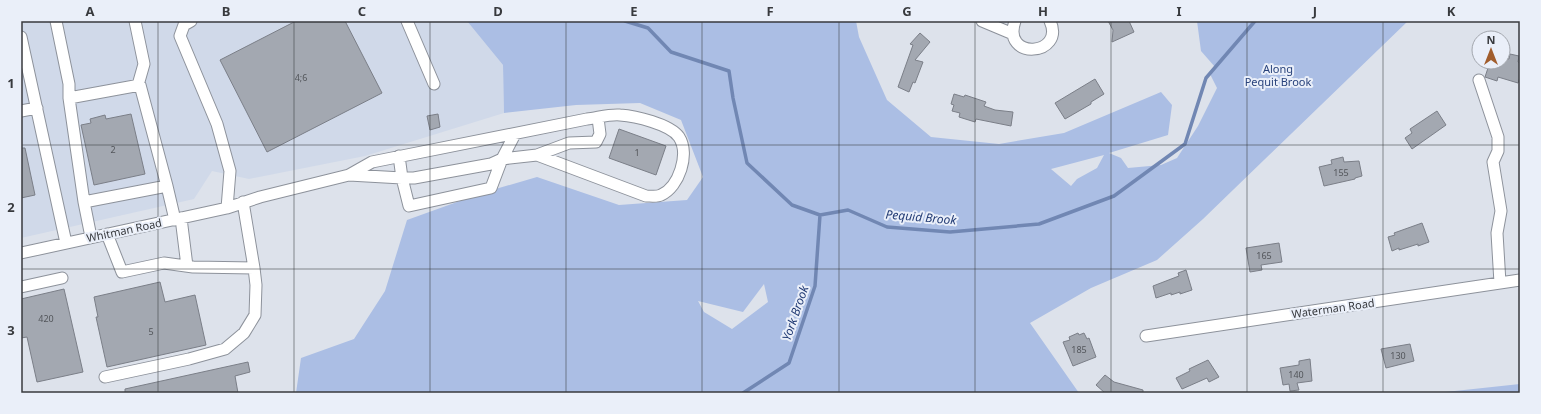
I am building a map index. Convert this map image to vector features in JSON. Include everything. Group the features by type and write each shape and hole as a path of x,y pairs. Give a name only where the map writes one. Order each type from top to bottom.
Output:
{"street":[{"path":"56,21 69,84 69,98 84,202 91,237"},
{"path":"136,21 144,64 138,85"},
{"path":"191,21 184,25 180,36 217,124 230,171 227,208"},
{"path":"407,21 434,84"},
{"path":"982,21 1013,34"},
{"path":"1016,21 1013,27 1013,34 1017,43 1029,50 1036,50 1048,43 1052,30 1050,21"},
{"path":"21,37 66,243"},
{"path":"1479,80 1498,137 1498,150 1493,162 1501,211 1498,233 1500,283"},
{"path":"69,98 138,85"},
{"path":"138,85 140,85 166,186 178,219 187,266"},
{"path":"21,111 37,108"},
{"path":"349,175 372,162 399,156 572,122 619,115 643,119 666,127 679,137 684,153 680,173 673,187 660,196 646,196 537,155"},
{"path":"349,175 414,178 491,164 502,159 537,155 569,143 596,142 600,134 598,118"},
{"path":"569,143 572,122"},
{"path":"399,156 402,178 409,206 491,188 502,159 515,134"},
{"name":"Whitman Road","path":"21,253 227,208 243,202 349,175"},
{"path":"84,202 166,186"},
{"path":"105,377 189,359 226,349 244,333 255,315 256,285 243,202"},
{"path":"107,234 122,272 164,263 187,266 254,268"},
{"path":"21,287 62,278"},
{"name":"Waterman Road","path":"1146,336 1520,280"}],"shaded area":[{"path":"21,21 467,21 503,65 504,113 365,156 249,179 212,171 194,199 21,238"}],"green space":[{"name":"Along Pequit Brook","path":"467,21 856,21 859,37 887,100 931,137 999,144 1064,133 1161,92 1172,105 1168,135 1109,153 1121,158 1128,168 1161,165 1177,158 1198,126 1217,88 1210,74 1215,67 1201,51 1197,21 1408,21 1203,219 1157,260 1091,288 1030,323 1079,393 296,393 301,358 354,339 385,291 407,220 482,193 537,177 619,205 687,200 703,177 681,120 640,103 576,105 504,113 503,65","holes":["1104,155 1097,168 1077,179 1071,186 1051,169","764,284 768,302 732,329 704,312 698,301 743,312"]},
{"path":"1520,384 1520,393 1436,393"}],"building":[{"path":"296,21 345,21 382,93 267,152 220,60"},
{"path":"1108,21 1129,21 1134,32 1112,42 1113,30"},
{"path":"920,33 930,42 915,60 923,62 915,83 913,82 909,92 898,87 913,45 910,44"},
{"path":"1511,54 1519,56 1518,62 1520,63 1520,77 1518,83 1498,77 1497,81 1485,77 1487,70 1511,70"},
{"path":"1095,79 1104,94 1091,102 1091,104 1065,119 1055,103"},
{"path":"954,94 964,97 965,95 986,102 984,106 995,110 1013,112 1011,126 976,119 975,122 959,117 960,113 952,111 954,105 951,104"},
{"path":"1437,111 1446,125 1412,149 1405,138 1412,133 1410,129"},
{"path":"131,114 145,174 94,185 81,125 91,123 90,119 105,115 106,119"},
{"path":"438,114 440,127 430,130 427,116"},
{"path":"619,129 666,146 656,175 609,158"},
{"path":"21,148 25,148 35,195 21,198"},
{"path":"1343,157 1344,162 1359,161 1362,176 1324,186 1319,167 1332,164 1331,160"},
{"path":"1422,223 1429,242 1418,246 1418,244 1392,251 1388,237 1395,235 1394,233"},
{"path":"1279,243 1282,262 1261,265 1262,270 1250,272 1246,248"},
{"path":"1186,270 1192,290 1180,294 1180,292 1171,295 1171,293 1156,298 1153,286 1179,276 1178,273"},
{"path":"160,282 165,302 195,295 206,345 107,367 96,317 98,317 94,297"},
{"path":"64,289 83,372 37,382 27,337 21,338 21,299"},
{"path":"1078,333 1079,335 1084,333 1087,339 1089,338 1096,357 1073,366 1063,342 1070,340 1069,337"},
{"path":"1410,344 1414,361 1386,368 1381,349"},
{"path":"1310,359 1312,381 1297,383 1299,390 1290,391 1289,384 1283,385 1280,368 1299,365 1299,361"},
{"path":"1208,360 1219,377 1209,382 1207,378 1182,389 1176,378 1190,371 1189,369"},
{"path":"248,362 250,372 235,376 238,393 125,393 125,389"},
{"path":"1105,375 1114,382 1143,390 1143,393 1105,393 1096,385"}],"waterway":[{"name":"Pequid Brook","path":"625,21 648,28 671,52 729,71 733,98 747,163 792,205 820,215 848,210 887,227 950,232 1039,224 1114,196 1185,144 1206,78 1255,21"},
{"name":"York Brook","path":"743,393 789,363 815,286 820,215"}]}
